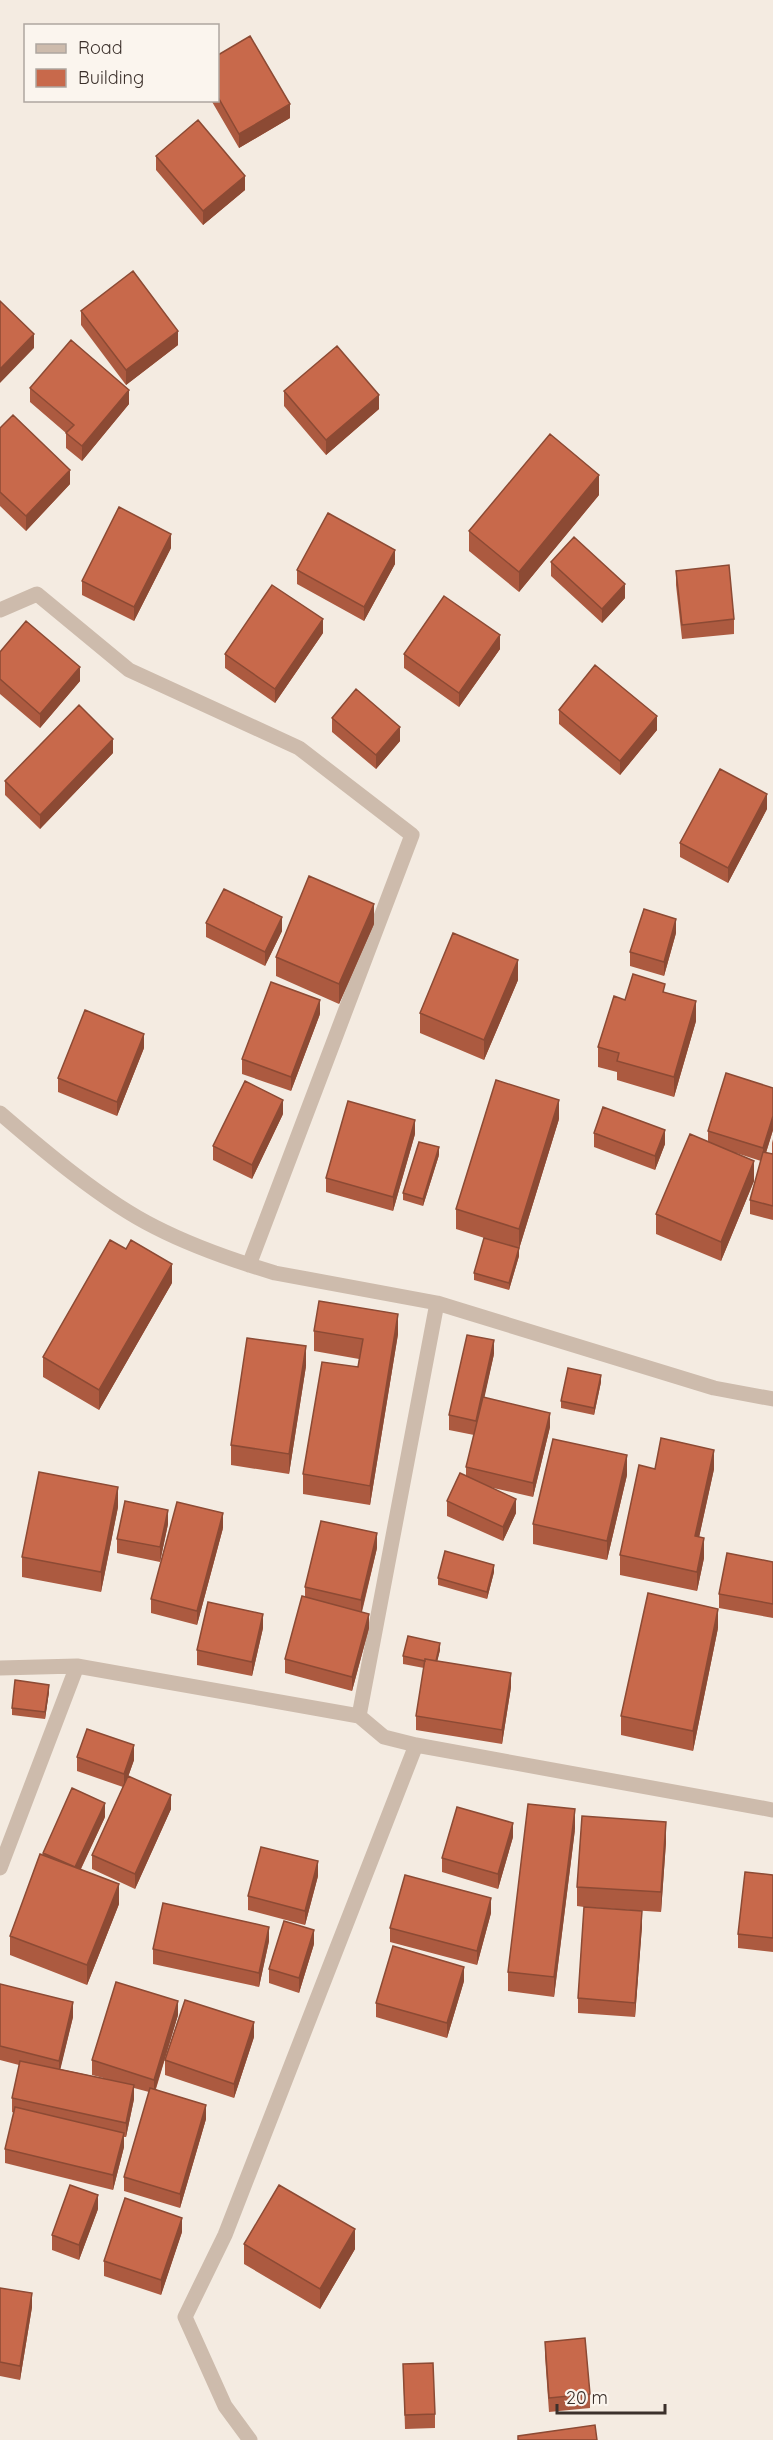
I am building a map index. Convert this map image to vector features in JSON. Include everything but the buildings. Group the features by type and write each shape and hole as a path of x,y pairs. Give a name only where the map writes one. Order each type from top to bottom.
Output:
{"street":[{"path":"0,610 37,594 129,670 299,748 412,835 249,1265"},
{"path":"0,1113 45,1152 155,1228 249,1265 275,1273 436,1303 714,1388 773,1399"},
{"path":"359,1716 436,1303"},
{"path":"0,1868 77,1666"},
{"path":"0,1668 77,1666 359,1716 384,1737 416,1746 773,1810"},
{"path":"250,2440 225,2406 185,2317 225,2235 416,1746"}]}
